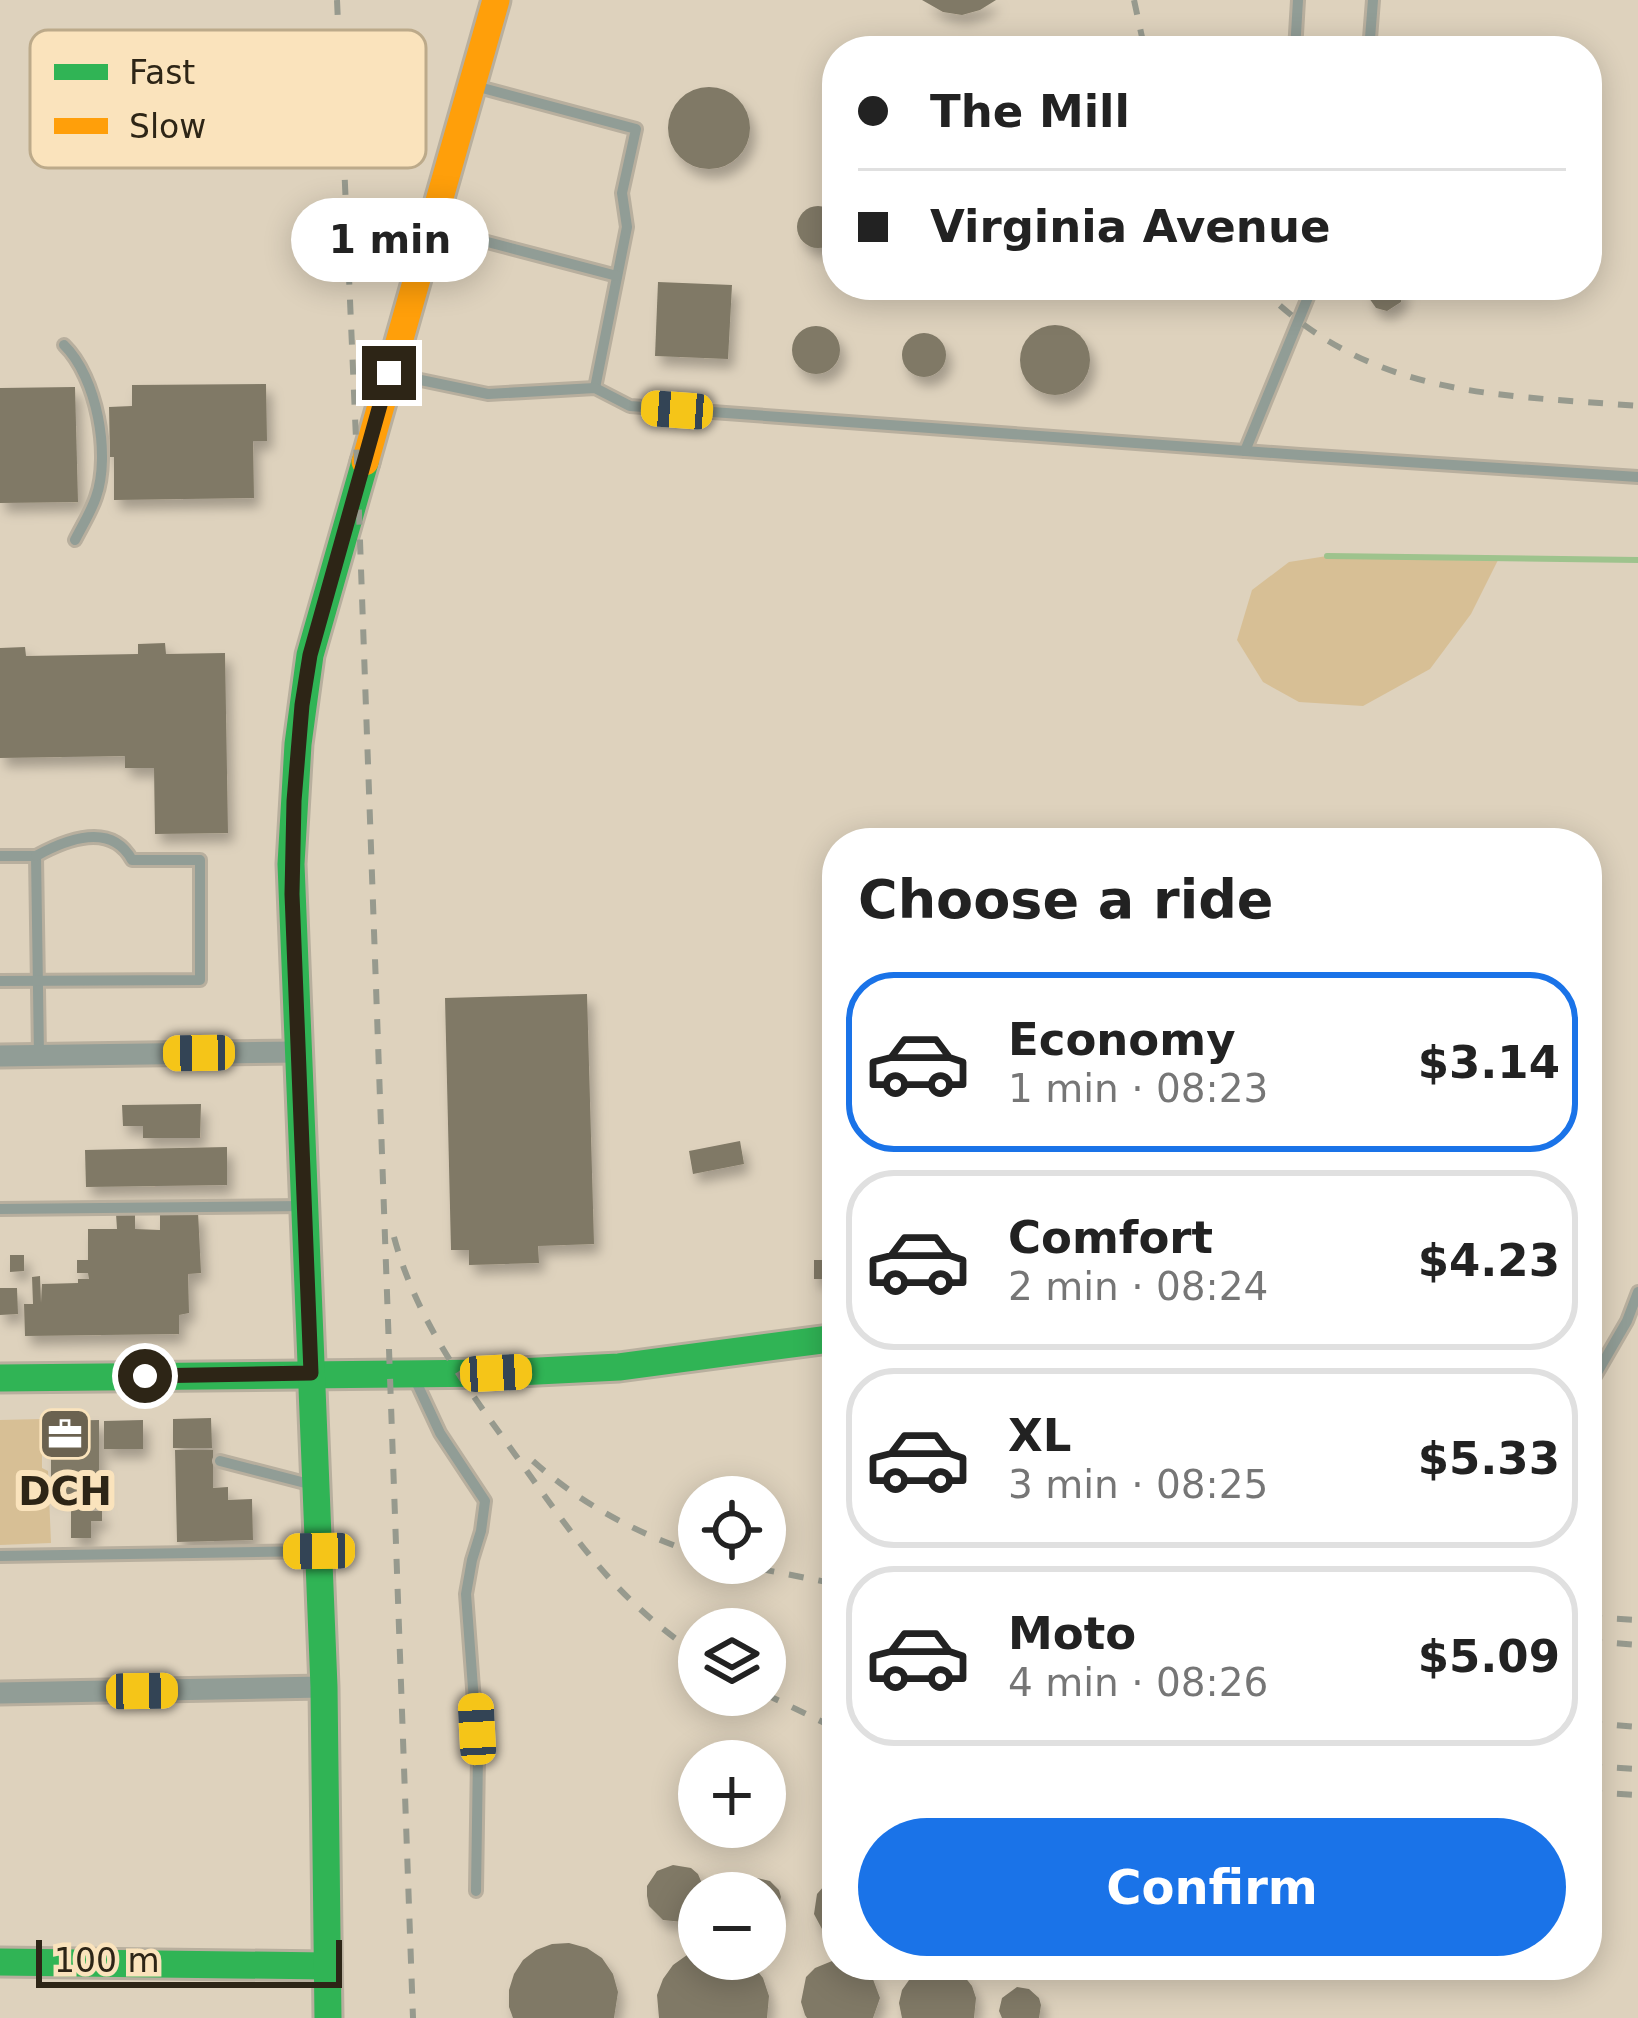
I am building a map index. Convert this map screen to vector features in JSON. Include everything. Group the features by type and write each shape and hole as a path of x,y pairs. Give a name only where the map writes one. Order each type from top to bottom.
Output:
{"street":[{"path":"328,2018 324,1688 291,848 302,705 310,655 496,0"},
{"path":"0,1056 299,1052"},
{"path":"0,1378 496,1373 619,1367 822,1340"},
{"path":"0,1694 324,1688"},
{"path":"0,1962 326,1966"}],"lane":[{"path":"1296,36 1298,0"},
{"path":"1370,36 1373,0"},
{"path":"472,85 636,129 622,193 627,227 595,388"},
{"path":"431,227 617,276"},
{"path":"1244,451 1307,300"},
{"path":"64,345 93,396 101,441 97,495 74,540"},
{"path":"389,373 488,394 595,388 630,406 1638,477"},
{"path":"0,856 36,856 86,837 106,838 124,846 132,860 200,860 200,980 0,981"},
{"path":"36,856 39,1055"},
{"path":"0,1209 304,1206"},
{"path":"1602,1364 1638,1292"},
{"path":"412,1372 440,1433 485,1501 466,1594 478,1755 476,1891"},
{"path":"220,1461 316,1485"},
{"path":"0,1556 319,1551"}],"shaded area":[{"path":"1327,556 1499,558 1471,614 1430,669 1363,706 1299,702 1263,682 1237,640 1252,590 1289,562"},
{"path":"42,1419 51,1543 0,1545 0,1420"}],"building":[{"path":"922,0 996,0 962,15 943,12"},
{"path":"709,87 738,99 750,128 738,157 709,169 680,157 668,128 680,99"},
{"path":"822,207 822,247 818,248 803,242 797,227 803,212"},
{"path":"658,282 732,285 728,359 655,356"},
{"path":"1370,300 1401,300 1387,311"},
{"path":"1055,325 1080,335 1090,360 1080,385 1055,395 1030,385 1020,360 1030,335"},
{"path":"816,326 833,333 840,350 833,367 816,374 799,367 792,350 799,333"},
{"path":"924,333 940,339 946,355 940,371 924,377 908,371 902,355 908,339"},
{"path":"266,384 267,441 253,441 254,498 114,500 109,407 132,406 132,385"},
{"path":"75,387 78,502 0,503 0,388"},
{"path":"165,643 166,654 225,653 228,833 155,834 154,768 125,768 125,756 0,758 0,648 25,647 26,656 138,654 138,644"},
{"path":"587,994 594,1244 538,1246 539,1263 469,1265 469,1250 451,1250 445,998"},
{"path":"201,1104 200,1138 143,1138 143,1126 123,1126 122,1105"},
{"path":"740,1141 744,1164 693,1174 689,1151"},
{"path":"227,1147 227,1185 86,1187 85,1150"},
{"path":"160,1212 198,1212 201,1273 188,1274 189,1313 179,1315 179,1334 25,1336 24,1304 33,1304 32,1277 40,1276 41,1303 42,1284 89,1279 88,1273 77,1273 77,1260 88,1260 88,1229 117,1229 116,1214 135,1214 135,1229 160,1230"},
{"path":"10,1255 24,1255 24,1271 10,1272"},
{"path":"814,1260 822,1260 822,1279 814,1279"},
{"path":"0,1288 17,1288 18,1314 0,1315"},
{"path":"211,1418 212,1448 173,1448 173,1419"},
{"path":"99,1420 99,1502 76,1502 76,1495 51,1495 51,1421"},
{"path":"143,1420 143,1449 104,1449 104,1421"},
{"path":"175,1450 213,1450 213,1488 228,1487 228,1500 252,1499 253,1540 177,1542"},
{"path":"71,1506 102,1511 102,1521 91,1521 91,1538 71,1538"},
{"path":"673,1865 696,1872 678,1872 678,1922 663,1920 649,1906 647,1886 657,1871"},
{"path":"822,1888 822,1929 814,1914"},
{"path":"569,1943 602,1958 613,1974 618,1992 614,2018 513,2018 509,1990 523,1960 552,1944"},
{"path":"678,1961 678,1980 764,1980 769,1996 767,2018 659,2018 657,1995"},
{"path":"822,1965 822,1980 873,1980 880,1998 873,2018 807,2018 801,2002 806,1977"},
{"path":"909,1980 967,1980 976,1998 974,2018 902,2018 902,1990"},
{"path":"1017,1987 1039,1998 1039,2018 1002,2018 1002,1998"}],"waterway":[{"path":"1327,556 1638,560"}],"railway":[{"path":"337,0 338,30"},
{"path":"1134,0 1142,36"},
{"path":"344,168 413,2018"},
{"path":"1275,300 1344,350 1389,370 1483,392 1638,406"},
{"path":"394,1237 415,1296 478,1402 596,1563 642,1611 678,1640"},
{"path":"533,1461 611,1516 678,1546"},
{"path":"786,1574 822,1581"},
{"path":"1602,1618 1638,1620"},
{"path":"1602,1642 1638,1645"},
{"path":"786,1704 822,1722"},
{"path":"1602,1724 1638,1727"},
{"path":"1602,1767 1638,1769"},
{"path":"1602,1793 1638,1795"}],"traffic: fast":[{"path":"328,2018 324,1687 291,864 298,744 310,655 365,462"},
{"path":"0,1378 496,1373 619,1367 822,1340"},
{"path":"0,1962 327,1966"}],"traffic: slow":[{"path":"365,462 496,0"}],"place":[{"name":"DCH","path":"65,1434"}],"route":[{"path":"145,1376 311,1373 292,894 294,801 310,655 389,373"}]}
